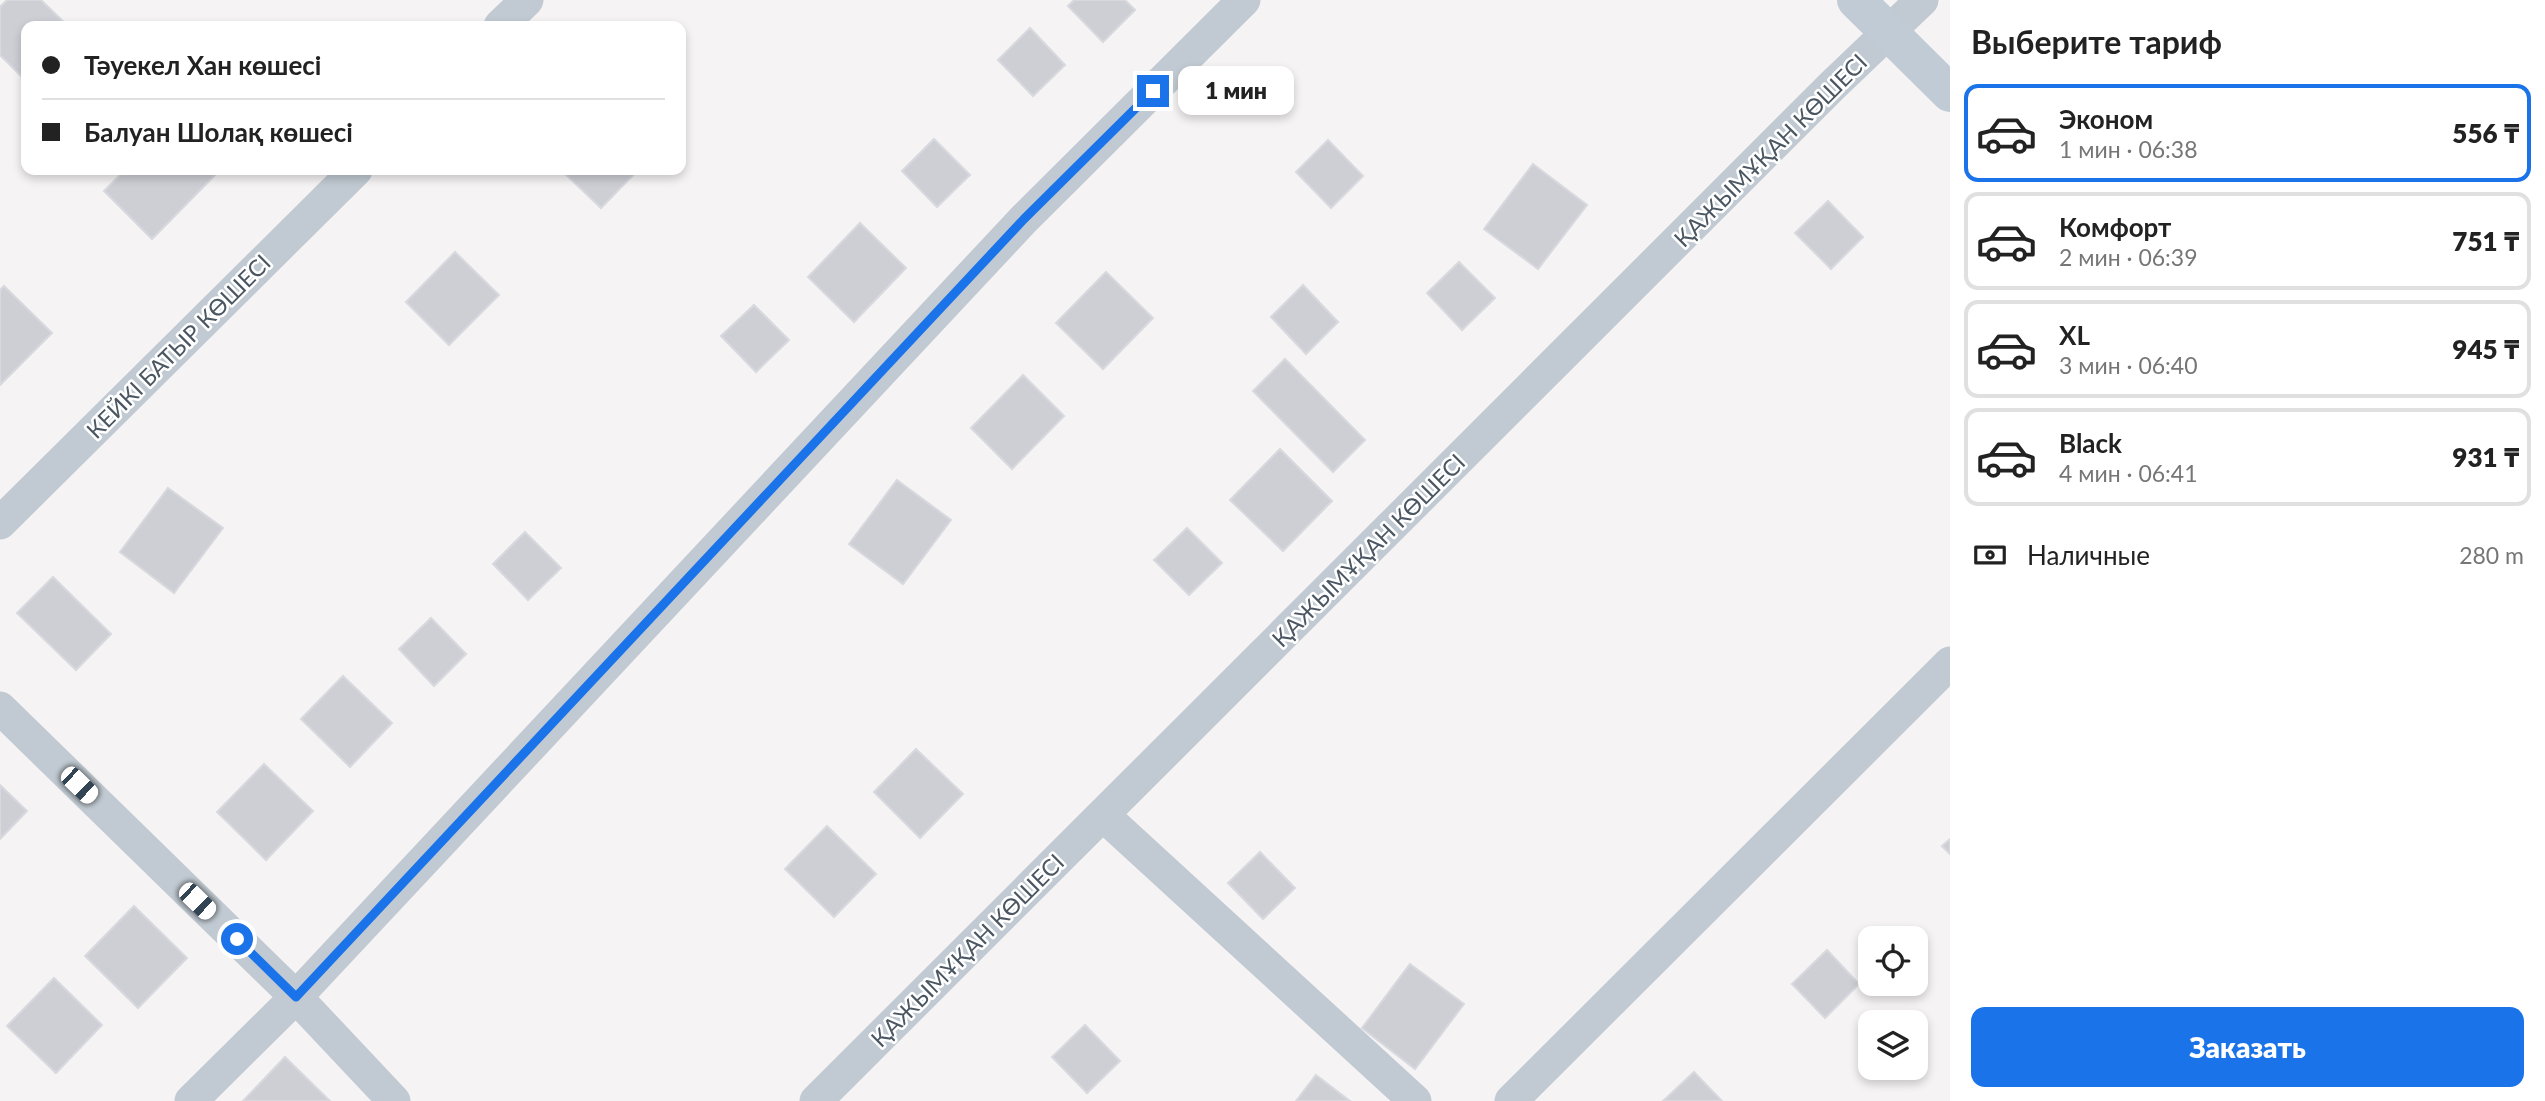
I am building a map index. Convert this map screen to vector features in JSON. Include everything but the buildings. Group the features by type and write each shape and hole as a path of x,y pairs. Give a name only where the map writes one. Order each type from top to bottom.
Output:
{"main road":[{"path":"1856,0 1950,93"}],"street":[{"path":"505,21 527,0"},
{"path":"191,1101 296,997 1024,219 1244,0"},
{"name":"ҚАЖЫМҰҚАН КӨШЕСІ","path":"816,1101 1823,95 1922,0"},
{"name":"КЕЙКІ БАТЫР КӨШЕСІ","path":"0,523 351,175"},
{"path":"1511,1101 1950,663"},
{"path":"0,708 296,997 394,1101"},
{"path":"1102,815 1415,1101"}],"route":[{"path":"237,939 296,997 1024,219 1153,91"}]}
